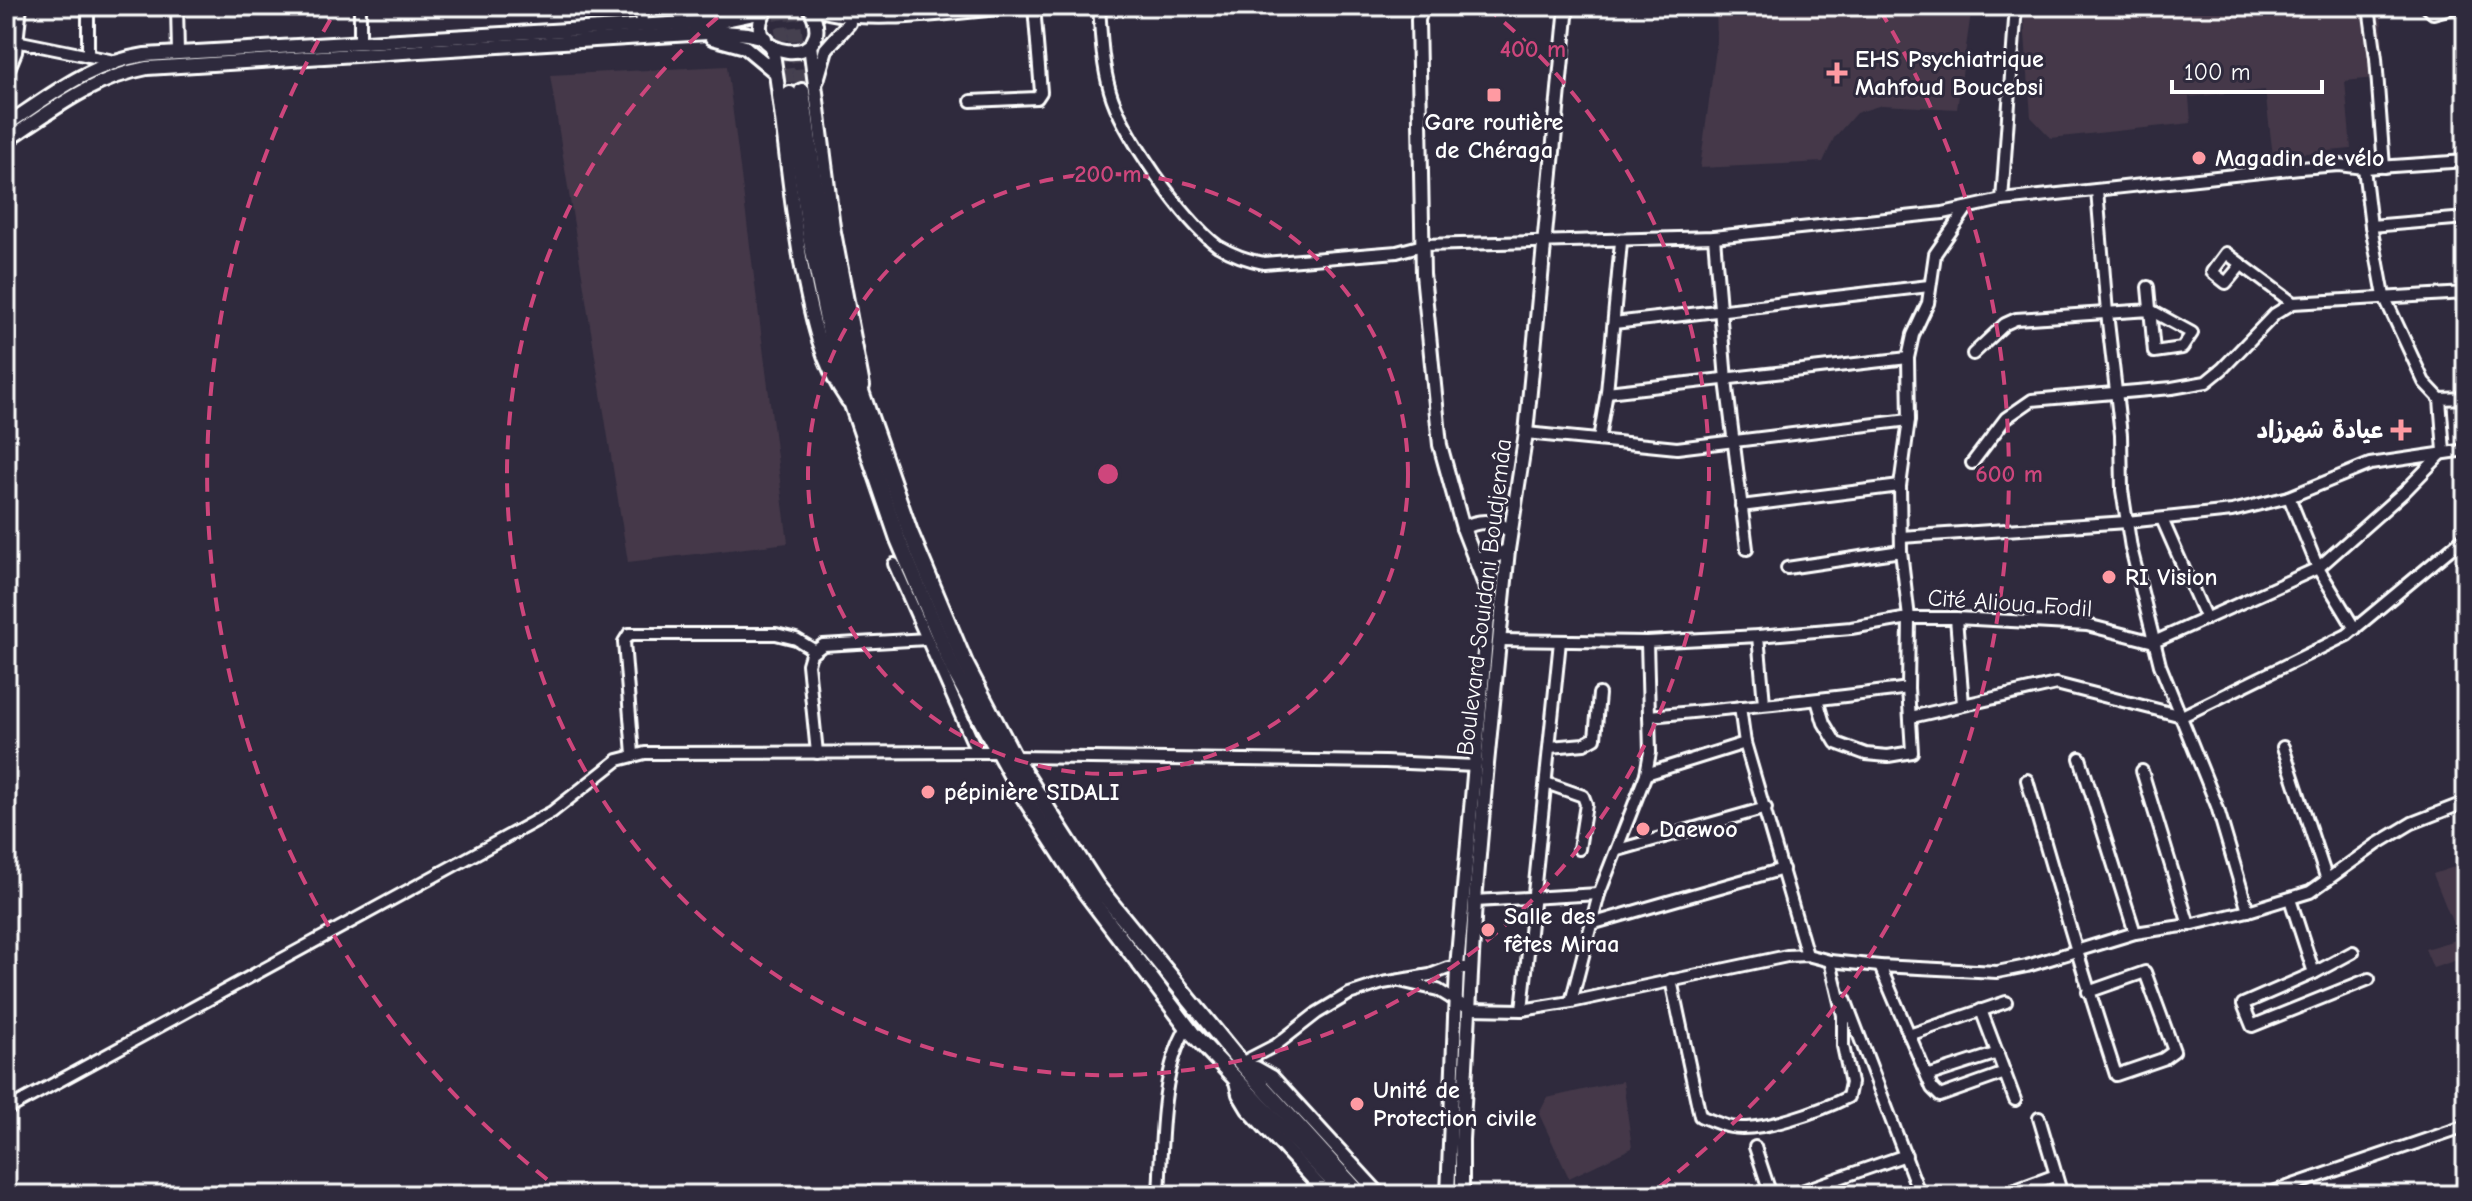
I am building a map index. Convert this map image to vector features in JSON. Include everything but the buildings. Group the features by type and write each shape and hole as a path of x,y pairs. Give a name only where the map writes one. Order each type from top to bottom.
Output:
{"highway":[{"path":"803,90 832,288 857,403 915,583 953,669 997,752 1062,859 1187,1027 1240,1069 1361,1195"},
{"path":"857,403 965,663 1014,757 1054,823 1097,886 1240,1069 1346,1195"}],"main road":[{"path":"810,6 849,19 1018,6"},
{"path":"803,90 816,24 810,6"},
{"path":"835,6 849,19"},
{"path":"1422,6 1418,20 1423,274 1440,445 1474,558 1492,558 1508,550"},
{"name":"Boulevard Souidani Boudjemâa","path":"1462,1195 1475,901 1508,550 1526,433 1567,6"},
{"path":"6,125 72,80 114,61 145,55 730,20 766,8"},
{"path":"766,8 761,22 776,73 797,241 810,305 827,368 857,403"},
{"path":"6,141 78,92 118,75 147,68 731,32 768,43 787,53 795,53 849,19"},
{"path":"803,90 826,49 849,19"},
{"path":"685,35 738,44 757,55 776,73"},
{"path":"1463,528 1491,522 1510,531"},
{"name":"Boulevard Souidani Boudjemâa","path":"1448,1195 1457,967 1489,606 1485,585 1474,558"},
{"path":"1328,1195 1248,1109 1239,1094 1240,1069 1256,1068 1272,1077 1380,1195"}],"street":[{"path":"6,76 14,61 21,6"},
{"path":"88,6 88,56"},
{"path":"177,6 178,53"},
{"path":"360,6 360,42"},
{"path":"641,6 642,25"},
{"path":"971,101 1037,98 1041,92 1034,6"},
{"path":"1099,6 1108,82 1126,128 1150,166 1179,204 1216,244 1242,259 1264,263 1397,252 1423,245 1621,242 1714,237 1967,208 2002,200 2310,167 2339,165 2364,168 2466,161"},
{"path":"2002,200 2016,6"},
{"path":"2426,6 2433,13 2459,6"},
{"path":"2369,7 2384,167"},
{"path":"6,39 114,61 118,75"},
{"path":"2154,642 2318,568 2406,490 2444,451 2440,399 2424,382 2384,296 2364,168"},
{"path":"2097,190 2127,522 2160,665 2217,806 2248,911"},
{"path":"1817,700 1824,723 1836,743 1866,754 1888,756 1912,752 1908,688 1909,618 1901,551 1900,486 1909,420 1908,358 1913,335 1928,303 1935,254 1967,208"},
{"path":"2371,226 2466,218"},
{"path":"1714,237 1726,380 1747,549"},
{"path":"1599,439 1607,392 1621,242"},
{"path":"2241,265 2293,303"},
{"path":"1614,323 1929,286"},
{"path":"1973,354 2005,324 2016,319 2150,310 2192,333 2182,348 2154,352 2150,310 2148,287"},
{"path":"1972,463 2006,418 2032,400 2172,388 2206,382 2275,314 2293,303 2466,293"},
{"path":"1607,392 1908,358"},
{"path":"2440,399 2466,398"},
{"path":"1526,433 1677,448 1909,420"},
{"path":"1901,537 2127,522 2232,511 2289,497 2370,464 2466,450"},
{"path":"1741,506 1900,486"},
{"path":"2289,497 2318,568 2355,629"},
{"path":"2162,519 2206,619"},
{"path":"1911,717 2056,684 2182,716 2355,629 2466,536"},
{"path":"1787,568 1901,551"},
{"path":"894,564 977,752"},
{"name":"Cité Alioua Fodil","path":"1499,640 1647,642 1851,628 1909,618 1956,618 2087,625 2154,642"},
{"path":"1956,618 1963,704"},
{"path":"633,754 624,642 629,634 776,634 796,639 814,650"},
{"path":"1758,636 1764,703"},
{"path":"817,753 808,664 814,650 823,645 927,639"},
{"path":"1522,1010 1560,641"},
{"path":"1571,1002 1599,894 1646,774 1650,752 1647,642"},
{"path":"1649,716 1908,688"},
{"path":"1550,747 1584,744 1595,738 1599,694"},
{"path":"1740,707 1745,743 1807,955"},
{"path":"1646,774 1745,743"},
{"path":"2283,747 2327,880"},
{"path":"6,1110 552,812 612,764 633,754 997,752"},
{"path":"1014,757 1475,766"},
{"path":"2080,758 2135,933"},
{"path":"2142,771 2189,925"},
{"path":"2027,780 2075,950 2088,992 2116,1075 2163,1059 2174,1051 2145,972 2088,992"},
{"path":"1546,783 1583,796 1586,804 1579,849"},
{"path":"1400,981 1432,987 1469,1009 1522,1010 1768,959 1807,955 1830,961 1880,966 1997,972 2135,933 2189,925 2310,892 2412,823 2466,802"},
{"path":"1618,850 1766,808"},
{"path":"1591,924 1783,869"},
{"path":"1475,901 1599,894"},
{"path":"2290,899 2314,973"},
{"path":"2353,952 2243,1004 2252,1026 2369,979"},
{"path":"1671,980 1700,1116 1733,1127 1761,1124 1826,1108 1848,1097 1851,1083 1843,1046 1843,1015 1830,961"},
{"path":"1830,961 1920,1195"},
{"path":"1880,966 1932,1088 1940,1096 2005,1073"},
{"path":"1240,1069 1340,998 1366,988 1457,967 1471,968"},
{"path":"1909,1035 2006,1002"},
{"path":"1981,1010 2015,1100"},
{"path":"1159,1195 1163,1122 1175,1047 1187,1027"},
{"path":"1927,1076 1998,1053"},
{"path":"2039,1118 2062,1195"},
{"path":"2264,1195 2466,1126"},
{"path":"1755,1147 1771,1195"},
{"path":"1790,1195 1906,1155"},
{"path":"2002,1195 2056,1175"}],"shaded area":[{"name":"EHS Psychiatrique Mahfoud Boucebsi","path":"1716,6 1972,6 1957,109 1882,105 1856,113 1834,138 1823,162 1700,168 1717,41"},
{"path":"2023,6 2381,6 2385,77 2345,81 2351,149 2273,156 2265,90 2189,97 2191,123 2051,138 2031,117"},
{"path":"727,66 788,543 628,562 550,75"},
{"path":"2466,863 2466,957 2433,968 2425,949 2459,939 2433,874"},
{"path":"1623,1081 1632,1148 1569,1178 1539,1114 1547,1098"}],"tunnel":[{"path":"779,6 790,94"},
{"path":"792,6 802,91"}],"place":[{"name":"EHS Psychiatrique Mahfoud Boucebsi","path":"1837,73"},
{"name":"Gare routière de Chéraga","path":"1494,95"},
{"name":"Magadin de vélo","path":"2199,158"},
{"name":"عيادة شهرزاد","path":"2401,430"},
{"name":"RI Vision","path":"2109,577"},
{"name":"pépinière SIDALI","path":"928,792"},
{"name":"Daewoo","path":"1643,829"},
{"name":"Salle des fêtes Miraa","path":"1488,930"},
{"name":"Unité de Protection civile","path":"1357,1104"}]}
